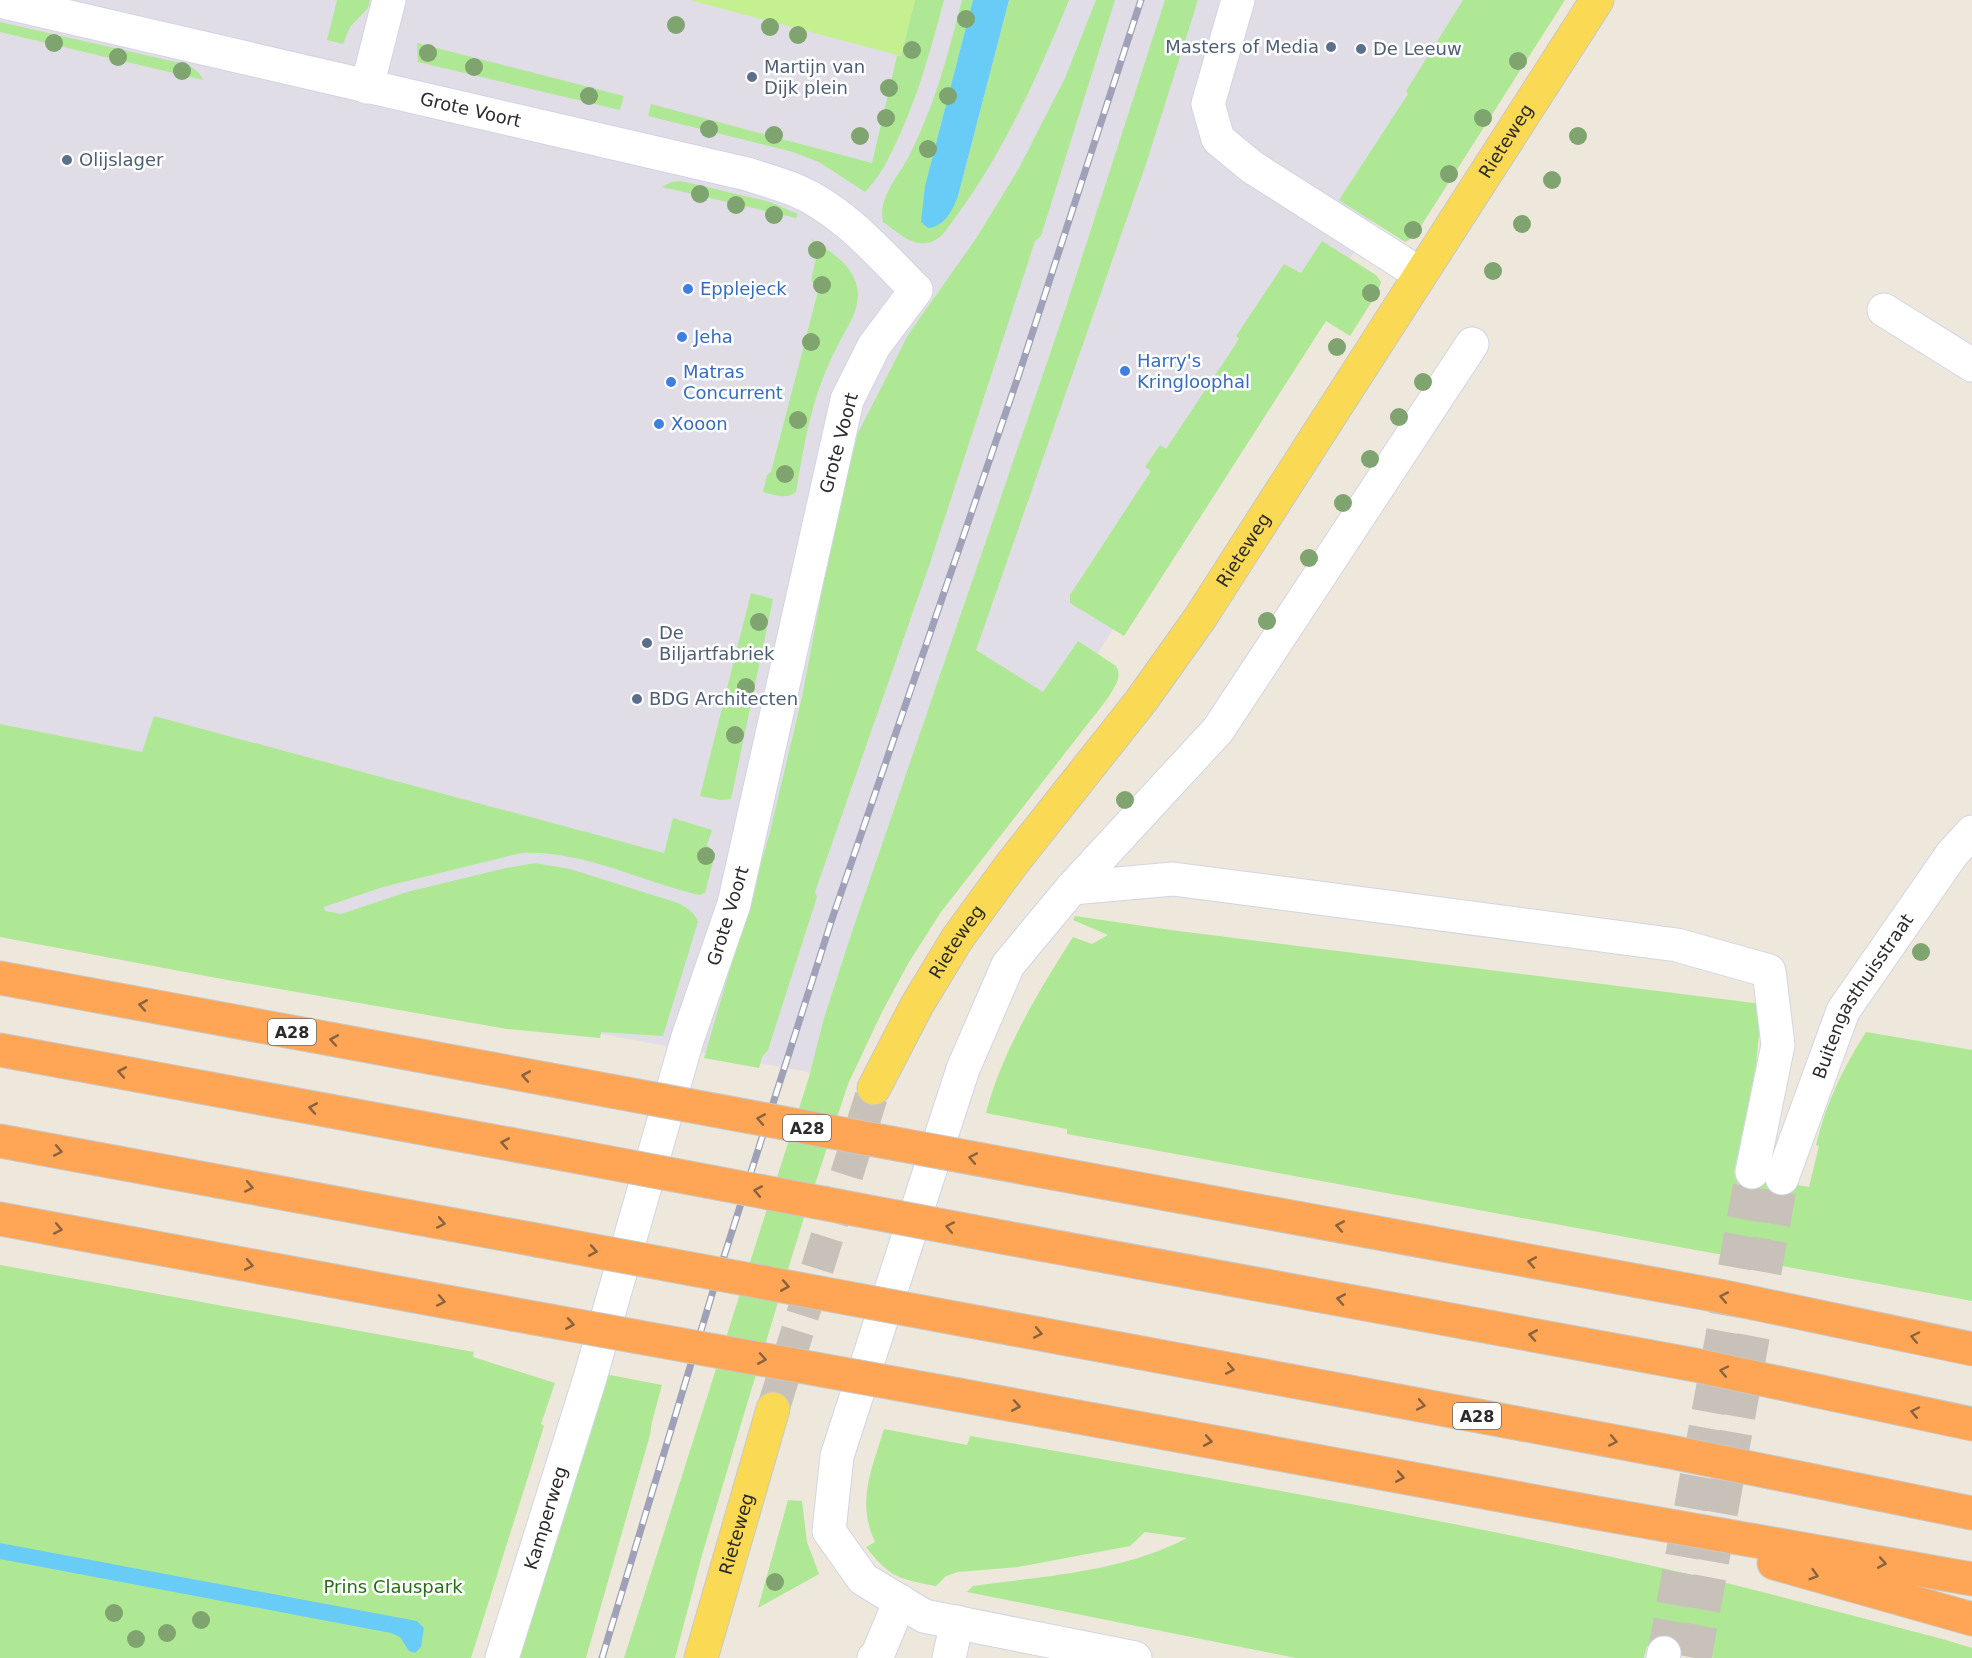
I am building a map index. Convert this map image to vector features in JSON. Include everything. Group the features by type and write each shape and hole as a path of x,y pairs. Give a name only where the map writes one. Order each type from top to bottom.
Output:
{"highway":[{"name":"A28","path":"0,978 1725,1297 1972,1349"},
{"path":"0,1050 1684,1362 1972,1424"},
{"name":"A28","path":"0,1141 1671,1452 1972,1513"},
{"path":"0,1218 1597,1513 1972,1579"},
{"path":"1597,1513 1972,1619"}],"main road":[{"name":"Rieteweg","path":"874,1088 917,1005 957,939 1011,865 1141,701 1200,618 1597,0"},
{"name":"Rieteweg","path":"700,1658 773,1409"}],"street":[{"path":"367,87 389,0"},
{"path":"1238,0 1208,104 1218,139 1252,167 1420,274"},
{"name":"Grote Voort","path":"0,1 747,174 797,191 825,207 853,227 916,290 874,346 847,400 734,904 687,1040 590,1378"},
{"path":"1884,310 1972,365"},
{"path":"1135,1658 924,1616 863,1579 829,1531 837,1456 963,1069 1008,965 1072,888 1218,730 1472,344"},
{"name":"Buitengasthuisstraat","path":"1072,888 1173,879 1677,945 1769,971 1778,1045 1767,1175 1843,1011 1952,854 1972,832"},
{"name":"Kamperweg","path":"502,1658 590,1378"},
{"path":"874,1658 900,1601"},
{"path":"949,1658 957,1622"}],"shaded area":[{"path":"0,0 1515,0 910,947 846,1079 0,923"}],"green space":[{"path":"337,0 370,0 368,8 350,27 343,44 327,40"},
{"path":"690,0 915,0 901,56"},
{"path":"915,0 944,0 928,57 902,131 884,166 865,192 819,162 793,152 648,116 651,104 872,163 897,56 901,56"},
{"path":"962,0 973,0 925,186 951,210 958,196 1009,0 1069,0 1033,84 990,165 944,232 932,242 915,242 883,222 883,205 889,188 908,158 933,101"},
{"path":"1096,0 1115,0 1041,236 1035,241 929,566 815,892 817,897 768,1050 762,1057 759,1068 704,1058 769,836 802,697 834,528 858,433 908,335 977,237 1019,168 1065,78"},
{"path":"1165,0 1198,0 1147,161 976,650 1043,692 1078,641 1116,666 1119,675 1117,682 1108,698 941,912 909,962 882,1012 848,1084 801,1227 702,1555 675,1658 624,1658 809,1077 824,1018 853,929 1065,310"},
{"path":"1463,0 1565,0 1414,237 1405,242 1339,200 1408,94 1406,91"},
{"path":"0,22 189,65 199,73 203,80 0,32"},
{"path":"417,43 624,96 620,110 418,62"},
{"path":"681,181 770,202 798,214 796,218 662,187 671,182"},
{"path":"811,239 832,253 851,272 858,294 854,314 831,358 817,395 807,432 796,492 788,496 780,496 763,492 767,475 771,472 818,291 811,280 818,250"},
{"path":"1322,241 1376,275 1381,282 1378,292 1350,336 1326,321 1124,636 1070,603 1070,595 1151,471 1145,467 1160,445 1166,449 1239,339 1236,336 1284,264 1301,273"},
{"path":"751,593 773,599 731,799 721,800 700,796"},
{"path":"154,716 664,853 673,818 712,830 707,845 715,854 705,893 699,895 589,861 544,853 521,853 383,887 324,907 325,911 341,914 407,892 535,863 570,869 678,903 690,911 698,922 663,1036 601,1032 600,1038 507,1029 0,937 0,724 142,752"},
{"path":"1075,916 1762,1004 1756,1066 1734,1173 1809,1187 1819,1146 1816,1145 1830,1100 1866,1032 1972,1050 1972,1301 1067,1134 1067,1129 986,1113 1011,1045 1073,937 1092,944 1108,935 1073,920"},
{"name":"Prins Clauspark","path":"0,1265 474,1352 473,1357 555,1383 541,1424 544,1426 471,1658 0,1658"},
{"path":"605,1374 662,1385 650,1435 586,1658 517,1658"},
{"path":"884,1429 967,1445 970,1436 1242,1484 1513,1536 1725,1583 1946,1640 1972,1648 1972,1658 1715,1658 1647,1646 1644,1658 1296,1658 967,1592 973,1586 1083,1571 1110,1565 1137,1558 1187,1538 1145,1532 1130,1546 1018,1567 958,1572 946,1576 936,1586 923,1584 896,1576 882,1565 866,1547 875,1542 869,1527 866,1499 871,1472"},
{"path":"788,1500 802,1501 807,1542 819,1574 758,1608"}],"water":[{"path":"973,0 1009,0 958,196 951,212 943,221 939,225 928,228 921,222 925,186"},
{"path":"0,1543 417,1621 424,1628 421,1647 415,1653 409,1651 400,1637 391,1633 0,1559"}],"tunnel":[{"path":"773,1409 874,1088"},
{"path":"1664,1653 1752,1172"},
{"path":"1695,1658 1782,1178"}],"railway":[{"path":"602,1658 713,1291 831,922 1018,377 1141,0"}],"place":[{"name":"Masters of Media","path":"1331,47"},
{"name":"De Leeuw","path":"1361,49"},
{"name":"Martijn van Dijk plein","path":"752,77"},
{"name":"Olijslager","path":"67,160"},
{"name":"Epplejeck","path":"688,289"},
{"name":"Jeha","path":"682,337"},
{"name":"Harry's Kringloophal","path":"1125,371"},
{"name":"Matras Concurrent","path":"671,382"},
{"name":"Xooon","path":"659,424"},
{"name":"De Biljartfabriek","path":"647,643"},
{"name":"BDG Architecten","path":"637,699"}]}
